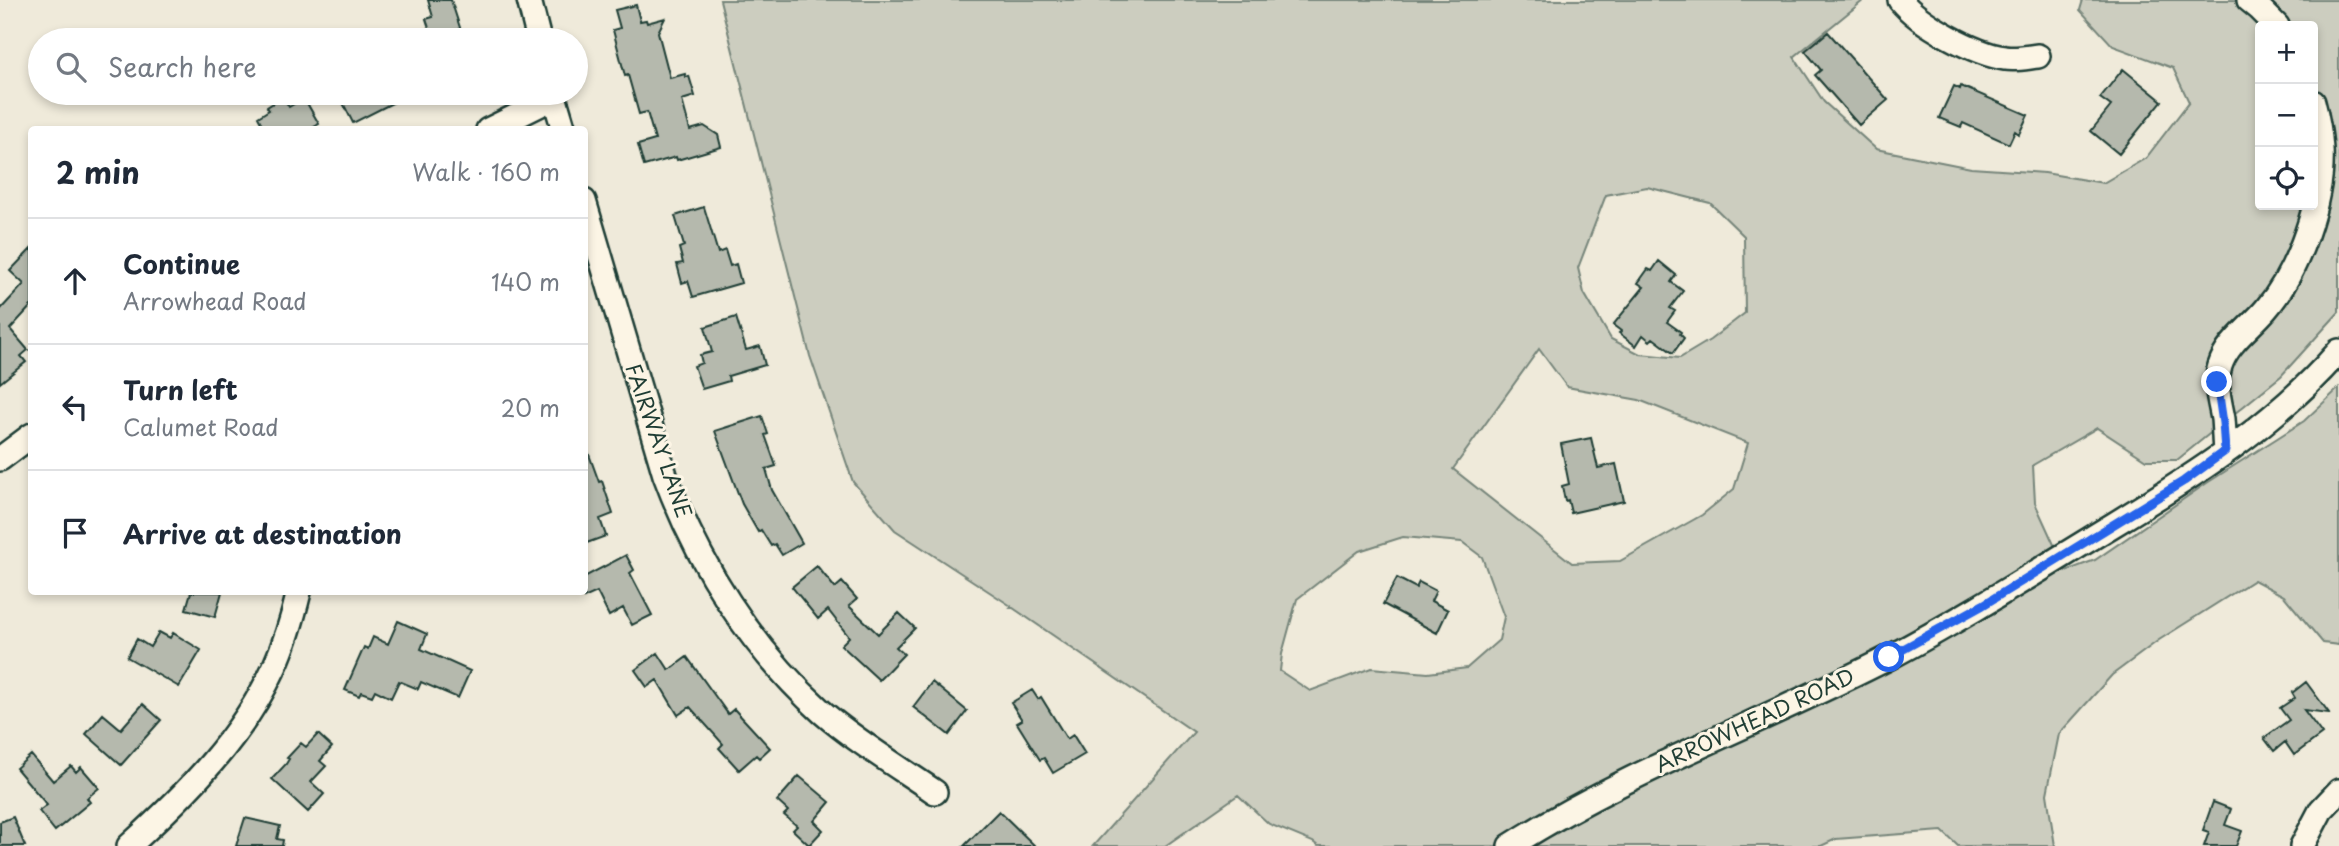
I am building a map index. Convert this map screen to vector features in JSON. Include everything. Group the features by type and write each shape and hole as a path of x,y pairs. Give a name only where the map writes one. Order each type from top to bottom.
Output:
{"street":[{"path":"528,0 536,28"},
{"path":"1900,0 1934,27 1987,55 2009,59 2038,56"},
{"path":"2249,0 2272,21"},
{"path":"496,126 535,105"},
{"path":"557,105 563,126"},
{"path":"2225,451 2217,382 2219,368 2225,354 2268,307 2285,282 2303,242 2315,203 2321,170 2318,118"},
{"name":"FAIRWAY LANE","path":"588,215 665,475 677,508 718,585 779,669 823,712 935,792"},
{"name":"ARROWHEAD ROAD","path":"1510,846 1550,821 1614,788 1889,657 1983,605 2184,481 2273,418 2315,379 2339,351"},
{"path":"0,459 28,438"},
{"path":"129,846 203,773 245,719 275,666 298,595"},
{"path":"2302,846 2321,810 2339,791"}],"shaded area":[{"path":"720,0 1864,0 1794,57 1824,102 1876,149 1971,168 2045,173 2103,183 2146,158 2189,102 2173,68 2113,46 2080,10 2083,0 2339,0 2339,312 2281,376 2177,460 2146,460 2097,428 2033,465 2035,503 2066,571 2095,560 2304,421 2339,388 2339,645 2323,643 2284,596 2254,580 2159,640 2112,675 2059,734 2047,794 2055,846 1958,846 1942,831 1836,839 1821,846 1318,846 1269,824 1238,795 1165,846 1093,846 1194,732 895,530 853,482 810,356","holes":["1647,187 1710,203 1744,236 1745,313 1710,340 1680,358 1640,354 1611,339 1584,293 1578,268 1606,195","1539,349 1567,387 1639,400 1748,443 1734,489 1702,515 1620,561 1572,563 1453,469","1403,537 1462,542 1482,557 1504,617 1499,640 1467,668 1428,673 1371,668 1310,691 1280,671 1297,599 1359,551"]}],"building":[{"path":"428,0 451,0 460,28 429,28 426,19 433,17"},
{"path":"636,5 640,21 646,20 647,23 665,18 658,32 670,78 685,74 686,77 689,76 695,96 682,100 690,130 704,126 718,135 721,147 644,166 638,145 655,140 647,112 639,114 628,75 625,76 613,30 620,28 615,10"},
{"path":"1828,32 1888,100 1859,125 1815,75 1821,70 1805,51"},
{"path":"2123,69 2162,101 2119,154 2091,131 2111,106 2100,98"},
{"path":"1954,86 1960,89 1961,86 2028,115 2019,134 2015,131 2009,144 1963,123 1961,127 1939,118"},
{"path":"308,105 319,124 263,126 258,117 269,110 267,107"},
{"path":"344,105 388,105 353,123"},
{"path":"704,207 718,253 725,250 730,266 736,264 741,283 693,297 688,281 682,283 677,264 683,263 679,248 684,246 675,216"},
{"path":"28,252 28,309 10,329 28,350 21,356 26,362 0,383 0,310 24,284 10,271"},
{"path":"1659,261 1676,275 1671,282 1683,291 1670,308 1675,311 1667,322 1681,332 1684,338 1673,353 1653,338 1650,341 1643,335 1636,346 1613,325 1644,287 1638,283 1648,269 1652,271"},
{"path":"736,317 746,350 760,346 765,365 728,376 729,381 702,389 694,366 702,363 700,355 712,352 705,327"},
{"path":"762,416 768,434 765,435 776,466 766,469 772,490 802,543 782,555 775,544 771,546 761,530 758,532 742,504 715,431"},
{"path":"1591,438 1598,468 1616,464 1624,501 1571,513 1562,486 1569,484 1561,444"},
{"path":"588,452 613,514 600,519 606,536 588,543"},
{"path":"626,555 634,570 630,573 652,615 632,625 623,608 609,616 597,592 584,598 584,595 588,595 588,575"},
{"path":"817,566 835,588 842,582 857,599 849,606 878,634 899,613 915,628 896,647 904,654 879,680 841,645 849,637 828,610 818,619 792,587"},
{"path":"1397,578 1416,588 1419,582 1436,591 1431,601 1448,610 1437,633 1383,604"},
{"path":"190,595 221,595 215,617 186,609"},
{"path":"398,621 427,634 421,649 470,671 458,698 421,682 418,689 399,681 391,698 375,690 372,696 361,692 359,696 345,690 364,647 368,649 373,637 388,644"},
{"path":"159,632 170,638 173,633 201,650 179,687 127,657 137,639 150,647"},
{"path":"658,653 669,670 687,657 728,714 734,709 770,748 759,758 756,755 739,770 719,748 723,744 690,707 678,715 657,680 647,687 635,670"},
{"path":"932,682 967,711 949,735 913,707"},
{"path":"2306,682 2329,713 2304,710 2322,734 2294,755 2285,742 2274,751 2264,738 2289,720 2280,708 2295,698 2292,693"},
{"path":"1032,690 1038,699 1041,697 1067,739 1073,735 1085,754 1053,773 1044,758 1040,760 1017,723 1022,720 1011,703"},
{"path":"143,704 161,720 121,765 86,734 103,714 121,729"},
{"path":"318,734 332,747 320,761 326,766 311,782 324,794 308,812 272,779 301,743 306,747"},
{"path":"31,755 53,781 71,766 76,772 81,767 99,788 87,798 90,802 55,831 39,811 47,805 16,768"},
{"path":"799,776 830,802 814,821 823,830 809,845 793,830 797,826 784,815 788,811 777,801"},
{"path":"2213,802 2231,809 2225,825 2242,831 2236,846 2204,846 2209,832 2203,830"},
{"path":"999,811 1035,846 964,846"},
{"path":"13,817 25,846 0,846 0,822"},
{"path":"245,818 280,826 277,839 283,840 282,846 236,846"}],"route":[{"path":"1889,657 1983,605 2184,481 2225,451 2217,382"}]}
